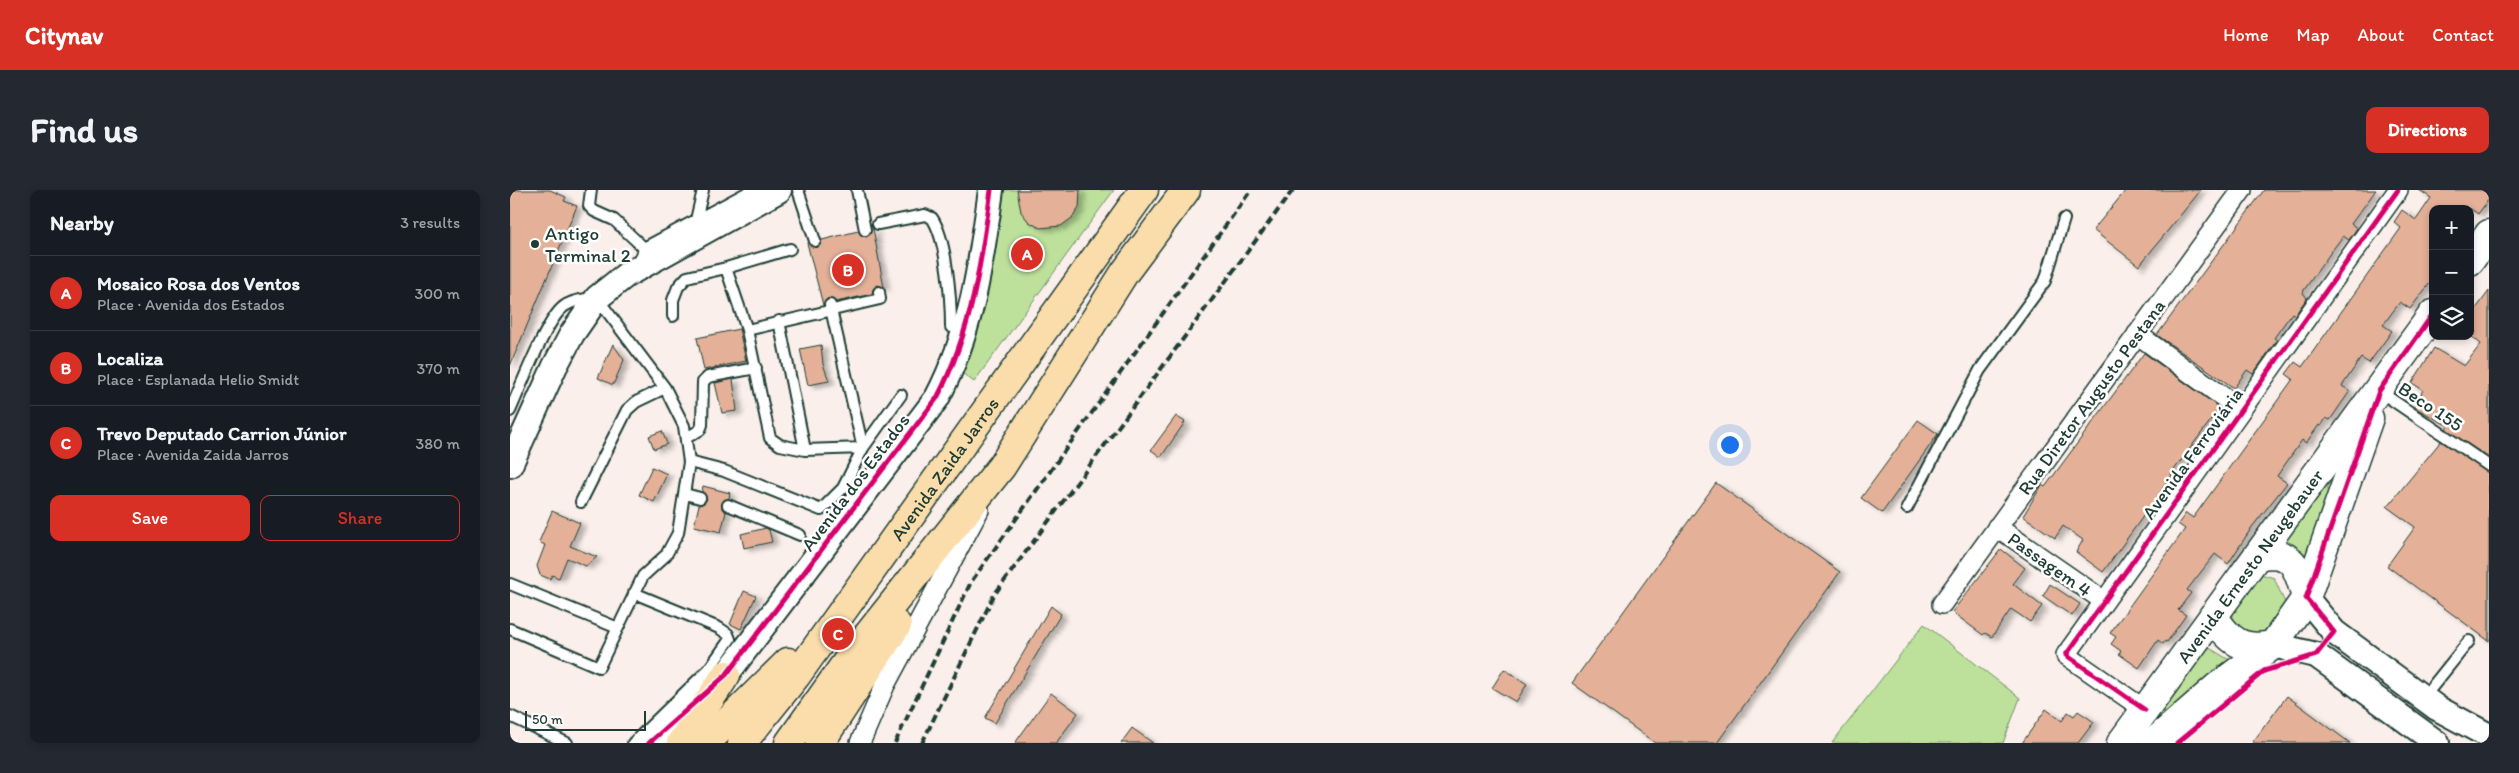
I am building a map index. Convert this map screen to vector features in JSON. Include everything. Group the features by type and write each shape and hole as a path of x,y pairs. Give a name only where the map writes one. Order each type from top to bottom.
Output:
{"highway":[{"name":"Avenida Zaida Jarros","path":"742,743 796,676 1144,190"},
{"path":"820,743 1002,466 1126,272 1186,190"},
{"path":"789,743 848,660 1002,466"},
{"path":"706,743 845,607"},
{"path":"681,743 726,675"}],"main road":[{"path":"2474,255 2489,234"},
{"name":"Avenida Ernesto Neugebauer","path":"2121,743 2379,391 2429,320"},
{"name":"Avenida Ernesto Neugebauer","path":"2153,743 2217,687 2273,645 2306,598 2379,391"},
{"path":"2258,556 2271,553 2285,556 2292,562 2298,569 2306,598"},
{"path":"2213,616 2229,637 2242,646 2258,648 2273,645"}],"street":[{"path":"510,465 555,366 572,334 598,298 626,275 641,259 779,190"},
{"name":"Avenida dos Estados","path":"649,743 726,675 938,398 958,356 965,332 981,267 991,190"},
{"name":"Rua Diretor Augusto Pestana","path":"1942,604 2242,190"},
{"name":"Avenida Ferroviária","path":"2145,710 2066,655 2398,190"},
{"path":"2137,334 2241,410"},
{"path":"860,743 886,685 1002,466"},
{"name":"Passagem 4","path":"1997,526 2104,601"},
{"path":"2306,598 2334,632 2437,708 2489,736"},
{"path":"2273,645 2316,655 2437,743"}],"lane":[{"path":"591,190 589,206 614,220 641,259 696,220 752,190"},
{"path":"798,190 815,241"},
{"path":"858,190 865,230"},
{"path":"696,220 704,191"},
{"path":"878,224 925,215 932,218 941,240 951,300 951,326"},
{"path":"1907,508 1980,370 2045,281 2064,219"},
{"path":"673,316 678,287 688,276 726,268 790,249"},
{"path":"726,268 747,330 770,438 780,445 805,450 863,448"},
{"path":"747,330 879,296"},
{"path":"510,411 552,322 562,308 577,301 598,298 665,388 684,426 689,462 678,533 666,555 643,576 599,667 510,629"},
{"path":"831,308 863,448"},
{"path":"779,321 805,450"},
{"path":"686,438 700,430 702,425 703,382 708,377 756,368"},
{"path":"581,502 627,410 636,402 665,388"},
{"name":"Beco 155","path":"2379,391 2489,466"},
{"path":"689,462 724,470 821,510 843,488 863,448 901,394"},
{"path":"685,494 700,498"},
{"path":"728,505 800,535"},
{"path":"510,584 618,628"},
{"path":"633,743 709,669 730,639 728,634 718,628 634,592"},
{"path":"2424,697 2469,641"},
{"path":"510,716 567,743"}],"green space":[{"path":"1001,190 1114,190 974,382 958,370 978,329"},
{"path":"2338,460 2306,574 2273,543"},
{"path":"2254,572 2274,578 2290,614 2272,636 2249,638 2233,618 2232,601"},
{"path":"1924,624 2020,698 2003,743 1832,743"},
{"path":"2203,644 2231,661 2139,737"}],"building":[{"name":"Antigo Terminal 2","path":"510,190 550,190 566,197 564,201 577,206 510,366"},
{"path":"1017,190 1080,190 1079,208 1072,218 1061,226 1040,228 1029,222 1021,212"},
{"path":"2126,190 2201,190 2139,266 2093,230"},
{"path":"2264,190 2376,190 2351,224 2357,228 2349,240 2343,236 2331,252 2304,290 2303,293 2307,298 2295,315 2292,313 2274,338 2277,340 2253,374 2247,370 2234,388 2157,335"},
{"path":"2419,190 2489,190 2489,199 2478,214 2474,211 2474,205 2429,205 2429,284 2410,309 2400,302 2383,325 2392,331 2369,363 2361,358 2342,386 2350,391 2330,420 2326,418 2306,443 2302,440 2277,476 2287,483 2252,527 2228,564 2215,554 2187,590 2191,593 2178,610 2186,615 2167,642 2165,641 2163,644 2158,640 2139,668 2119,654 2121,651 2111,644 2116,637 2110,633 2185,529 2178,524 2186,513 2193,518 2293,379 2286,374 2295,362 2302,367 2401,228 2394,222 2402,210 2416,220 2431,198"},
{"path":"873,228 884,288 878,285 873,289 872,294 836,302 828,298 823,305 807,243 817,248 822,240 858,231 862,236 867,237"},
{"path":"2489,291 2489,458 2446,429 2448,426 2414,407 2423,390 2412,383 2434,348 2464,366 2481,344 2474,339 2476,332 2474,331 2475,310"},
{"path":"739,329 746,361 704,370 697,338"},
{"path":"613,344 624,360 613,385 598,378"},
{"path":"821,345 823,364 829,381 808,385 800,349"},
{"path":"2144,353 2220,408 2171,474 2161,491 2163,492 2152,504 2103,572 2076,552 2083,540 2063,526 2055,538 2023,516 2042,485 2045,487"},
{"path":"733,379 737,411 722,413 715,383"},
{"path":"1176,416 1185,422 1161,457 1151,450"},
{"path":"1918,420 1938,434 1882,513 1861,498"},
{"path":"662,431 667,444 654,449 649,436"},
{"path":"2441,441 2489,473 2489,641 2387,566 2415,527 2387,507"},
{"path":"652,467 667,474 654,502 639,495"},
{"path":"1716,483 1840,572 1717,743 1655,743 1572,683"},
{"path":"703,486 730,493 729,498 722,503 722,509 726,512 721,532 694,526 699,505 707,499 702,491"},
{"path":"552,511 580,523 570,546 597,557 586,566 567,558 559,578 552,575 550,579 540,575 537,566 545,545 539,542"},
{"path":"766,528 769,530 772,542 744,548 741,534"},
{"path":"2001,549 2025,568 2013,584 2042,606 2030,622 2011,609 1992,637 1985,633 1983,635 1952,612"},
{"path":"2050,584 2080,604 2072,616 2043,596"},
{"path":"744,591 756,596 741,629 730,624"},
{"path":"1051,606 1061,614 995,723 985,718"},
{"path":"1504,669 1527,684 1516,702 1492,688"},
{"path":"1051,693 1078,713 1056,743 1015,743"},
{"path":"2287,696 2350,743 2252,743"},
{"path":"2046,709 2062,721 2068,712 2074,716 2078,711 2094,722 2078,743 2022,743"},
{"path":"1132,728 1153,743 1121,743"}],"railway":[{"path":"895,743 971,582 1251,190"},
{"path":"922,743 994,595 1293,190"}],"cycle path":[{"path":"649,743 726,675 937,398 959,348 967,322 979,271 991,190"},
{"path":"2145,710 2066,655 2398,190"},
{"path":"2177,743 2264,671 2316,655 2334,632 2306,598 2379,391 2429,320"}],"place":[{"name":"Antigo Terminal 2","path":"535,244"},
{"name":"Mosaico Rosa dos Ventos","path":"1027,254"},
{"name":"Localiza","path":"848,270"},
{"name":"Trevo Deputado Carrion Júnior","path":"838,634"}]}
